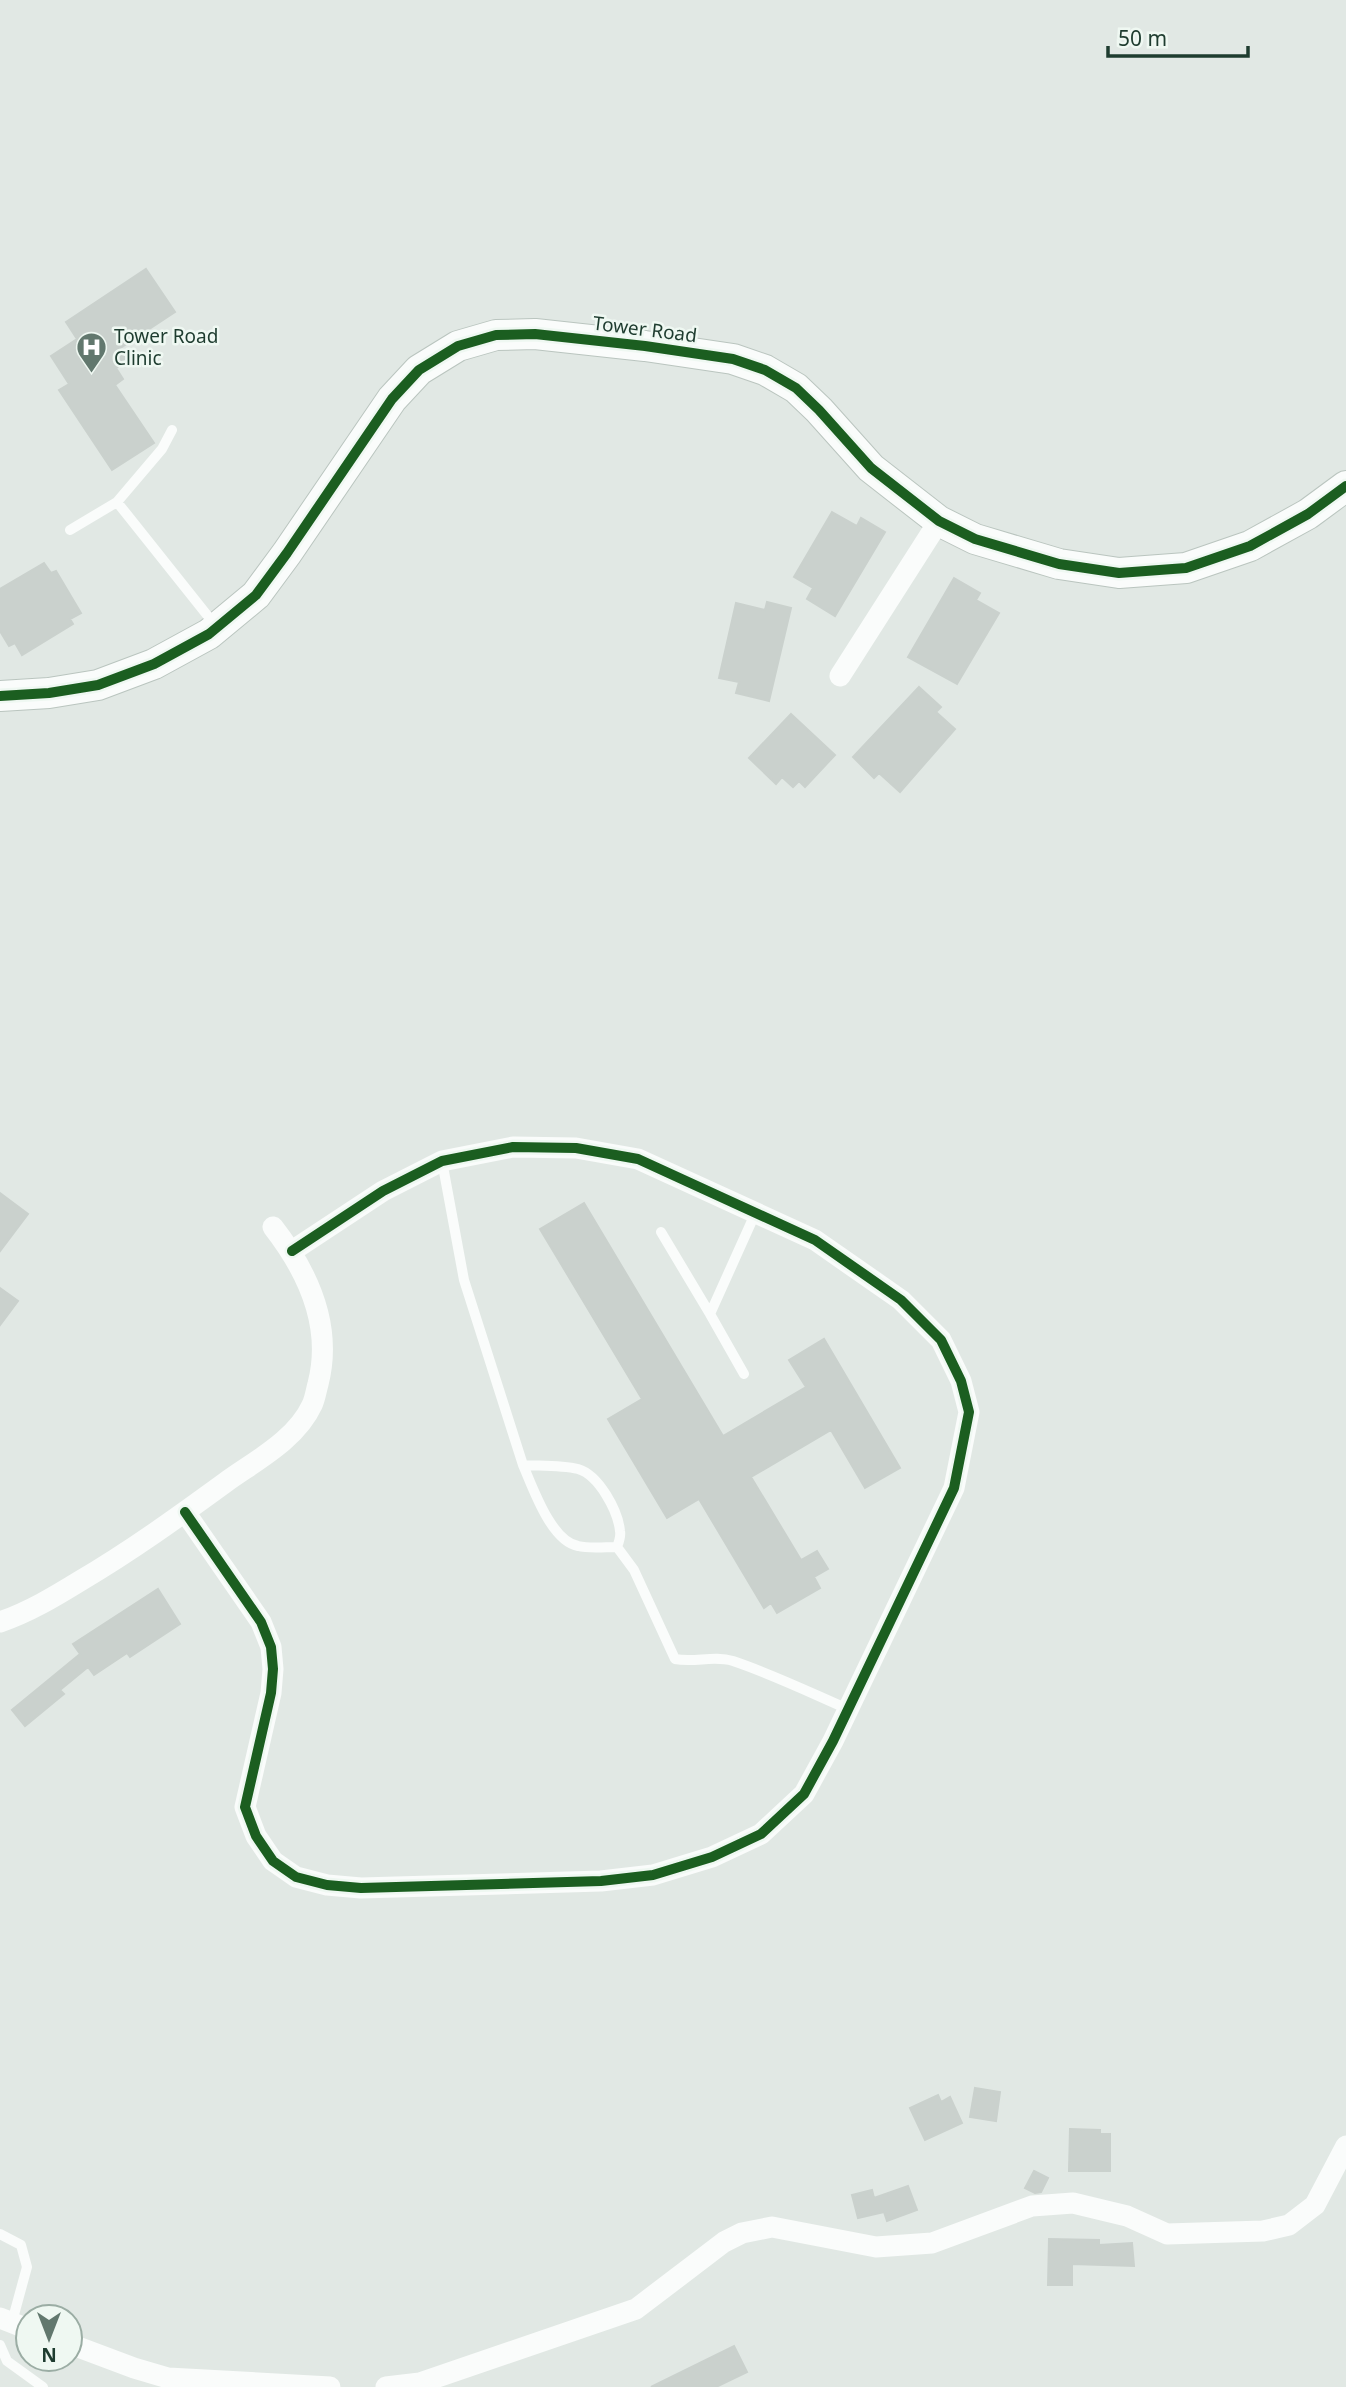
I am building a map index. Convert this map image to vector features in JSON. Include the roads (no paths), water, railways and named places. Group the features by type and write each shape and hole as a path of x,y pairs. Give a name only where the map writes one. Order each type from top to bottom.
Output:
{"street":[{"name":"Tower Road","path":"0,696 49,693 98,685 154,664 209,634 256,595 393,399 419,370 458,346 496,335 535,334 645,346 733,359 765,370 796,388 871,468 939,521 975,539 1059,564 1119,573 1186,569 1250,545 1308,513 1346,486"},
{"path":"840,676 939,521"},
{"path":"185,1512 261,1622 271,1647 271,1693 245,1807 256,1836 273,1861 296,1877 327,1885 361,1888 601,1881 653,1875 700,1861 761,1834 804,1794 954,1488 969,1412 961,1381 941,1340 901,1300 815,1240 638,1159 576,1148 513,1147 442,1161 383,1191 292,1251"},
{"path":"0,1622 29,1612 134,1550 292,1433 312,1405 322,1368 322,1338 317,1309 306,1276 274,1227"},
{"path":"386,2387 420,2383 636,2309 724,2242 742,2233 772,2227 876,2247 897,2246 932,2243 1032,2206 1073,2203 1127,2216 1167,2234 1263,2231 1289,2225 1315,2205 1346,2146"},
{"path":"84,2349 168,2378 330,2387"}],"lane":[{"path":"71,530 117,502 162,449 172,430"},
{"path":"117,502 217,627"},
{"path":"442,1161 464,1280 523,1465 537,1497 561,1538 576,1546 617,1547"},
{"path":"709,1314 755,1213"},
{"path":"661,1231 744,1374"},
{"path":"523,1465 578,1469 590,1475 613,1505 621,1533 617,1547"},
{"path":"617,1547 634,1570 675,1659 688,1662 709,1657 732,1661 848,1709"},
{"path":"0,2234 21,2245 27,2267 13,2323"},
{"path":"0,2345 7,2361 43,2387"}],"place":[{"name":"Tower Road Clinic","path":"91,374"}]}
